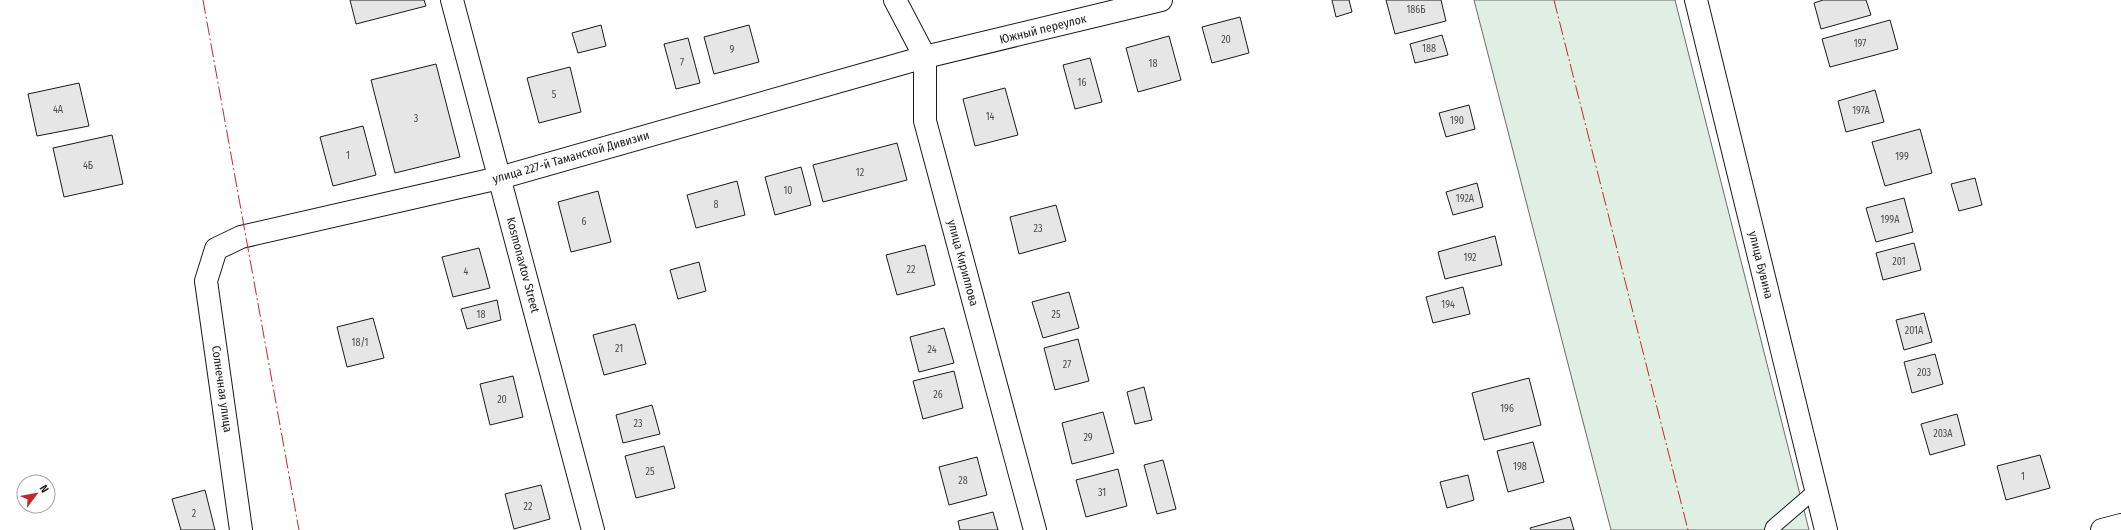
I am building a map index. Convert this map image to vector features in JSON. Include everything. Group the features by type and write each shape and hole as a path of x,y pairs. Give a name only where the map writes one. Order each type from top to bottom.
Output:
{"street":[{"name":"Kosmonavtov Street","path":"452,0 593,530"},
{"name":"улица Кириллова","path":"894,0 925,57 925,121 1035,530"},
{"name":"Южный переулок","path":"925,57 1161,0"},
{"name":"улица Бувина","path":"1696,0 1826,530"},
{"name":"улица 227-й Таманской Дивизии","path":"216,250 241,237 500,178 925,57"},
{"name":"Солнечная улица","path":"216,250 206,281 241,530"},
{"path":"2102,530 2121,525"}],"lane":[{"path":"1772,530 1773,527 1816,490"}],"green space":[{"path":"1474,0 1675,0 1809,530 1611,530"}],"building":[{"path":"350,0 424,0 426,6 356,24"},
{"path":"1332,0 1349,0 1352,12 1336,17"},
{"path":"1386,0 1441,0 1446,21 1395,34"},
{"path":"1823,0 1866,0 1871,15 1821,29 1814,3"},
{"path":"1240,17 1249,53 1212,63 1202,27"},
{"path":"1890,20 1898,49 1830,67 1822,39"},
{"path":"601,25 606,46 578,53 572,33"},
{"path":"749,25 759,62 714,74 704,37"},
{"path":"1442,35 1448,55 1415,63 1410,44"},
{"path":"1169,36 1181,80 1138,92 1126,48"},
{"path":"688,38 700,83 676,89 664,44"},
{"path":"1090,58 1102,102 1075,109 1063,65"},
{"path":"436,64 460,157 395,173 371,80"},
{"path":"570,67 581,112 539,123 527,78"},
{"path":"79,83 89,126 37,136 28,94"},
{"path":"1005,88 1018,135 975,146 963,99"},
{"path":"1875,90 1884,122 1846,132 1838,101"},
{"path":"1469,105 1475,129 1446,137 1439,113"},
{"path":"363,126 376,175 333,186 320,137"},
{"path":"1920,129 1932,173 1885,186 1872,142"},
{"path":"112,135 123,184 64,197 53,148"},
{"path":"897,143 907,180 823,202 813,165"},
{"path":"801,167 811,205 775,215 765,177"},
{"path":"1975,178 1982,205 1959,211 1951,184"},
{"path":"737,181 745,215 696,228 687,195"},
{"path":"1477,183 1483,207 1453,215 1446,192"},
{"path":"598,191 611,242 571,252 558,202"},
{"path":"1904,198 1913,232 1876,242 1866,208"},
{"path":"1056,205 1066,241 1019,254 1010,217"},
{"path":"1495,236 1502,265 1445,279 1438,252"},
{"path":"1914,243 1921,270 1883,280 1876,253"},
{"path":"925,245 935,285 897,295 886,255"},
{"path":"479,248 490,288 453,297 442,257"},
{"path":"699,262 706,291 678,299 670,270"},
{"path":"1463,287 1470,314 1433,323 1426,297"},
{"path":"1069,292 1079,328 1043,338 1032,302"},
{"path":"497,300 501,320 467,329 461,309"},
{"path":"1924,313 1932,342 1904,350 1896,320"},
{"path":"373,318 384,358 347,367 337,327"},
{"path":"635,324 646,364 604,375 593,335"},
{"path":"944,328 954,363 919,372 910,337"},
{"path":"1078,339 1089,381 1055,390 1044,348"},
{"path":"1935,354 1943,384 1912,393 1904,362"},
{"path":"954,371 963,408 923,419 913,381"},
{"path":"513,376 523,417 490,425 480,384"},
{"path":"1529,378 1541,425 1484,440 1472,393"},
{"path":"1144,387 1152,420 1135,424 1127,392"},
{"path":"652,405 660,434 623,443 616,415"},
{"path":"1103,412 1114,453 1072,464 1062,423"},
{"path":"1957,414 1965,445 1930,455 1921,424"},
{"path":"1533,442 1544,482 1508,492 1497,451"},
{"path":"664,446 675,488 636,498 625,456"},
{"path":"2040,455 2050,488 2006,500 1997,466"},
{"path":"977,457 987,495 949,505 939,467"},
{"path":"1163,460 1176,509 1157,514 1144,465"},
{"path":"1118,469 1127,506 1086,517 1076,480"},
{"path":"1468,475 1474,500 1447,508 1440,482"},
{"path":"541,485 550,519 514,529 505,494"},
{"path":"205,490 215,530 181,530 172,499"},
{"path":"993,512 998,530 960,530 958,521"},
{"path":"1570,517 1574,530 1531,530 1530,528"}],"power":[{"path":"203,0 299,530"},
{"path":"1554,0 1688,530"}]}
